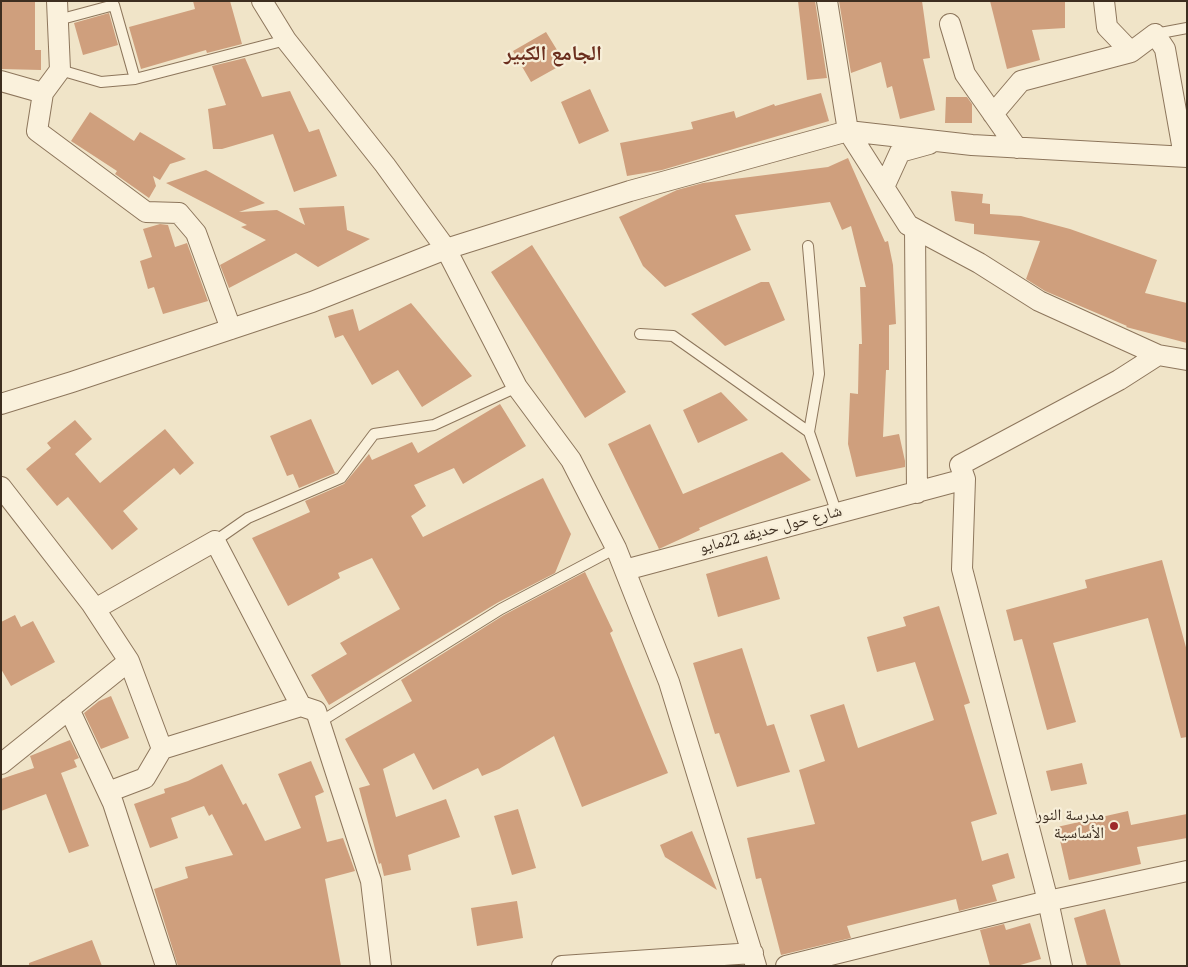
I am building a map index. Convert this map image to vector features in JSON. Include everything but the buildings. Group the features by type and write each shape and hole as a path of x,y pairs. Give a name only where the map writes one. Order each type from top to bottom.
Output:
{"street":[{"path":"262,1 286,40 384,165 446,249 517,387 571,460 616,548 669,682 754,960 562,966"},
{"path":"827,1 848,131 908,225 979,263 1039,301 1158,355 1187,360"},
{"path":"1104,1 1107,27 1132,52"},
{"path":"57,11 60,70 43,93 37,131 146,212 179,213 196,232 230,329"},
{"path":"950,24 965,74 1017,148"},
{"path":"1,404 312,302 446,249 630,191 848,131 940,142 1017,148 1186,156 1165,49 1155,34 1132,52 1021,81 993,114"},
{"path":"1,81 43,93"},
{"path":"884,187 900,152 940,142"},
{"path":"915,229 917,492"},
{"path":"1062,966 1048,900 962,569 965,479 960,465 1119,380 1158,355"},
{"name":"شارع حول حديقه 22مايو","path":"625,570 965,479"},
{"path":"1,487 95,609 129,661 162,749"},
{"path":"95,609 215,541 301,706"},
{"path":"1,764 129,661"},
{"path":"108,792 144,778 162,749 301,706 316,711 371,881 381,966"},
{"path":"69,709 108,792 164,965"},
{"path":"786,966 1048,900 1187,871"}],"lane":[{"path":"57,11 114,5 136,79"},
{"path":"1155,34 1187,28"},
{"path":"60,70 102,82 136,79 286,40"},
{"path":"808,246 819,374 809,432 837,514"},
{"path":"640,334 673,336 809,432"},
{"path":"215,541 248,518 341,478 374,434 434,425 517,387"},
{"path":"320,722 501,609 616,548"}],"place":[{"name":"مدرسة النور الأساسية","path":"1114,826"}],"district":[{"name":"الجامع الكبير","path":"553,56"}]}
